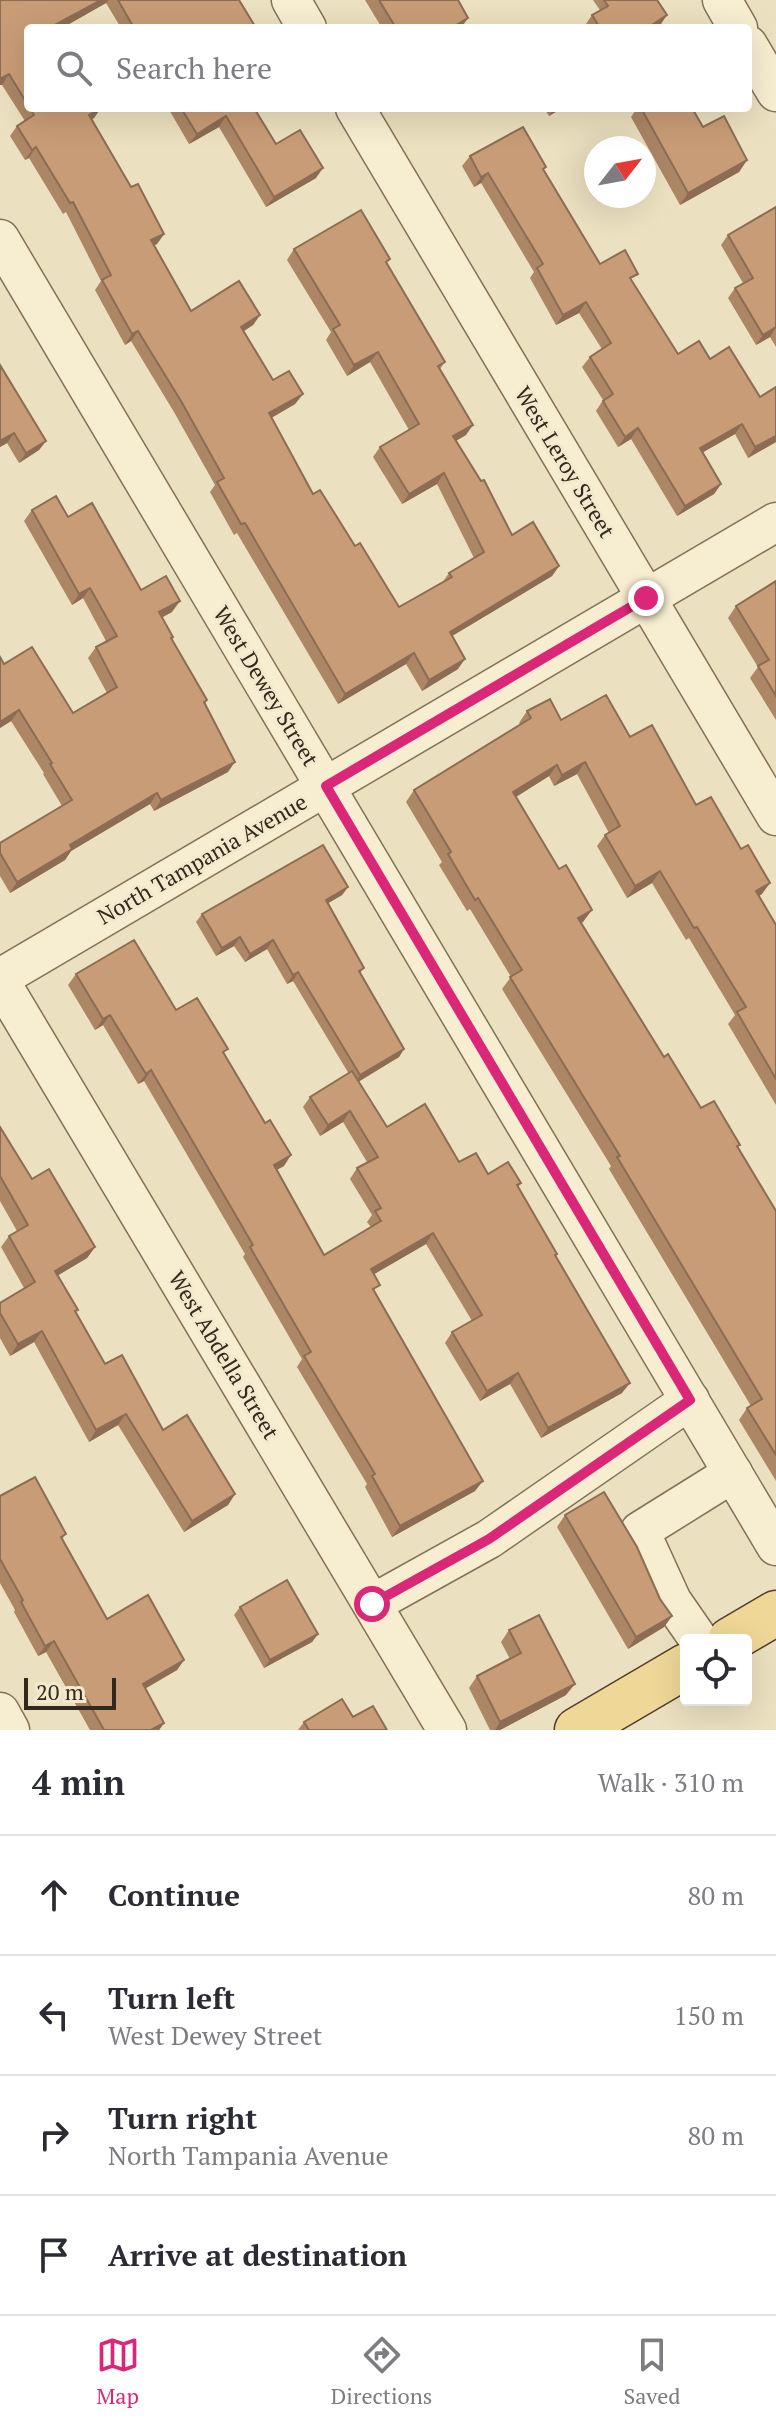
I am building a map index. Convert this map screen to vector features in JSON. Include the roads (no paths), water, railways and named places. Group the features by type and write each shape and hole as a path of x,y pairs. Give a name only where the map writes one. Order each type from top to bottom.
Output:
{"main road":[{"path":"740,1634 776,1613"},
{"path":"577,1730 680,1670"}],"street":[{"path":"291,0 305,24"},
{"path":"722,0 736,24"},
{"path":"752,52 776,92"},
{"name":"West Leroy Street","path":"357,112 776,816"},
{"name":"West Dewey Street","path":"0,239 776,1546"},
{"name":"North Tampania Avenue","path":"0,979 776,522"},
{"name":"West Abdella Street","path":"0,979 447,1730"},
{"path":"372,1604 489,1539 690,1400"},
{"path":"695,1634 672,1601 640,1531 733,1473"},
{"path":"0,1712 10,1730"}]}
